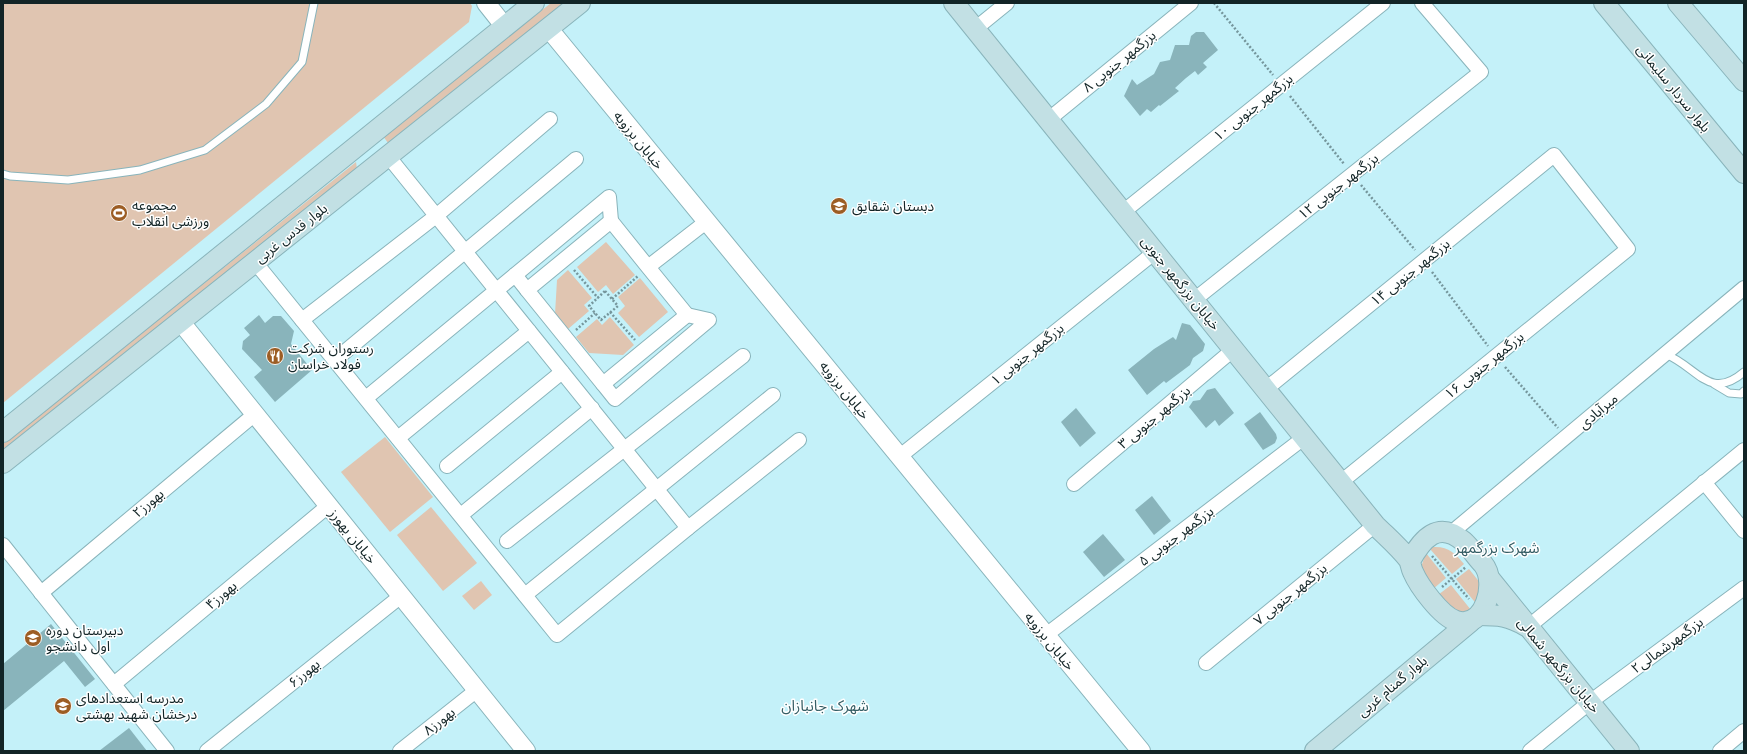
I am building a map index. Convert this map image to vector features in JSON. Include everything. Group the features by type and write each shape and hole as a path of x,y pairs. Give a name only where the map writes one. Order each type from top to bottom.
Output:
{"main road":[{"name":"بلوار قدس غربی","path":"3,432 534,3"},
{"name":"بلوار قدس غربی","path":"3,463 580,3"},
{"name":"خیابان بزرگمهر جنوبی","path":"954,3 1375,524 1410,561"},
{"name":"بلوار سردار سلیمانی","path":"1604,3 1744,173"},
{"path":"1678,3 1744,81"},
{"path":"360,144 383,160"},
{"path":"1452,533 1444,531 1434,533 1422,543 1410,561 1413,572 1430,598 1444,613 1456,621 1496,615 1507,616 1528,627"},
{"name":"خیابان بزرگمهر شمالی","path":"1452,533 1464,542 1486,568 1489,578 1630,751"},
{"path":"1476,617 1488,594 1489,578"},
{"name":"بلوار گمنام غربی","path":"1315,751 1476,617"}],"street":[{"path":"486,3 505,27"},
{"path":"975,29 1007,3"},
{"name":"بزرگمهر جنوبی ۸","path":"1048,120 1191,3"},
{"name":"بزرگمهر جنوبی ۱۰","path":"1123,212 1383,3"},
{"name":"بزرگمهر جنوبی ۱۲","path":"1194,300 1481,72 1422,3"},
{"name":"خیابان برزویه","path":"549,29 1141,751"},
{"path":"302,320 436,216 550,119"},
{"name":"بزرگمهر جنوبی ۱۴","path":"1266,389 1554,155 1628,249"},
{"path":"335,360 576,159"},
{"path":"383,160 436,216 466,252 688,528"},
{"path":"366,398 496,290 609,198 611,221 687,315 709,320 614,399 515,275"},
{"path":"527,290 611,221"},
{"path":"648,267 706,222"},
{"name":"بزرگمهر جنوبی ۱۶","path":"1341,482 1628,249"},
{"name":"بزرگمهر جنوبی ۱","path":"899,457 1155,252"},
{"path":"255,262 557,635 799,440"},
{"name":"میرآبادی","path":"1452,533 1744,288"},
{"path":"603,384 687,315"},
{"name":"خیابان بهورز","path":"180,321 526,751"},
{"path":"398,438 529,331"},
{"name":"بزرگمهر جنوبی ۳","path":"1074,484 1234,349"},
{"path":"507,541 743,356"},
{"path":"447,466 562,372"},
{"path":"525,594 773,395"},
{"path":"461,515 592,408"},
{"name":"بهورز۲","path":"41,593 255,414"},
{"name":"بزرگمهر جنوبی ۵","path":"1046,635 1305,438"},
{"path":"1528,627 1744,450"},
{"path":"1704,482 1744,532"},
{"name":"بهورز۴","path":"114,684 328,506"},
{"name":"بزرگمهر جنوبی ۷","path":"1206,663 1375,524"},
{"path":"3,545 167,751"},
{"name":"بزرگمهرشمالی۲","path":"1530,751 1590,702 1744,588"},
{"name":"بهورز۶","path":"207,751 401,596"},
{"name":"بهورز۸","path":"400,751 477,690"},
{"path":"1720,751 1744,731"}],"lane":[{"path":"3,174 10,176 68,180 140,170 205,150 266,104 302,62 314,3"},
{"path":"1665,354 1676,358 1705,381 1714,384 1729,393 1741,394 1744,391"},
{"path":"1714,384 1726,384 1734,381 1744,372"}],"path":[{"path":"1214,3 1424,261 1496,356 1566,438"},
{"path":"564,259 598,298"},
{"path":"612,299 648,267"},
{"path":"606,292 612,299 618,306 601,320 589,306 606,292"},
{"path":"610,312 644,350"},
{"path":"566,338 595,313"},
{"path":"1422,543 1452,579 1476,617"},
{"path":"1430,598 1477,558"}],"shaded area":[{"name":"مجموعه ورزشی انقلاب","path":"3,3 470,3 472,6 469,22 3,403"},
{"path":"551,3 565,3 388,143 383,136"},
{"path":"356,162 357,169 3,454 3,444"},
{"path":"606,242 635,275 613,294 606,285 598,292 577,267"},
{"path":"568,270 592,298 584,305 589,311 568,329 555,314 557,280"},
{"path":"640,278 668,312 639,337 618,313 625,306 618,297"},
{"path":"610,317 634,345 623,355 589,353 576,337 597,319 602,325"},
{"path":"385,437 433,497 390,532 341,472"},
{"path":"431,507 477,563 443,591 397,535"},
{"path":"1433,547 1451,551 1464,564 1452,574 1430,549"},
{"path":"1426,553 1446,578 1433,589 1421,567"},
{"path":"1469,569 1481,584 1478,606 1456,579"},
{"path":"481,581 492,595 474,610 462,596"},
{"path":"1451,585 1471,610 1465,612 1456,611 1438,595"}],"building":[{"path":"1196,32 1204,32 1218,50 1203,63 1207,67 1198,75 1195,71 1175,88 1179,91 1151,112 1147,109 1140,116 1124,96 1132,79 1137,85 1154,74 1160,62 1170,60 1175,45 1189,45 1191,36"},
{"name":"رستوران شرکت فولاد خراسان","path":"259,315 265,323 273,316 281,316 294,331 291,344 312,370 275,402 254,377 262,370 242,349 243,341 250,335 244,328"},
{"path":"1182,323 1190,325 1205,344 1203,351 1193,358 1190,365 1166,383 1164,381 1147,395 1128,370 1154,349 1173,337 1176,340"},
{"path":"1215,388 1234,413 1219,426 1215,420 1206,428 1189,407 1193,401 1200,400 1207,390"},
{"path":"1076,408 1096,433 1080,447 1061,422"},
{"path":"1260,412 1276,434 1277,438 1275,443 1263,450 1244,424"},
{"path":"1152,496 1171,521 1154,535 1135,510"},
{"path":"1103,534 1125,560 1104,577 1083,552"},
{"path":"51,624 95,679 85,687 64,661 3,711 3,664"},
{"path":"129,728 147,751 99,751"}],"place":[{"name":"دبستان شقایق","path":"839,206"},
{"name":"مجموعه ورزشی انقلاب","path":"119,213"},
{"name":"رستوران شرکت فولاد خراسان","path":"275,356"},
{"name":"دبیرستان دوره اول دانشجو","path":"33,638"},
{"name":"مدرسه استعدادهای درخشان شهید بهشتی","path":"63,706"}],"district":[{"name":"شهرک بزرگمهر","path":"1497,548"},
{"name":"شهرک جانبازان","path":"825,706"}]}
